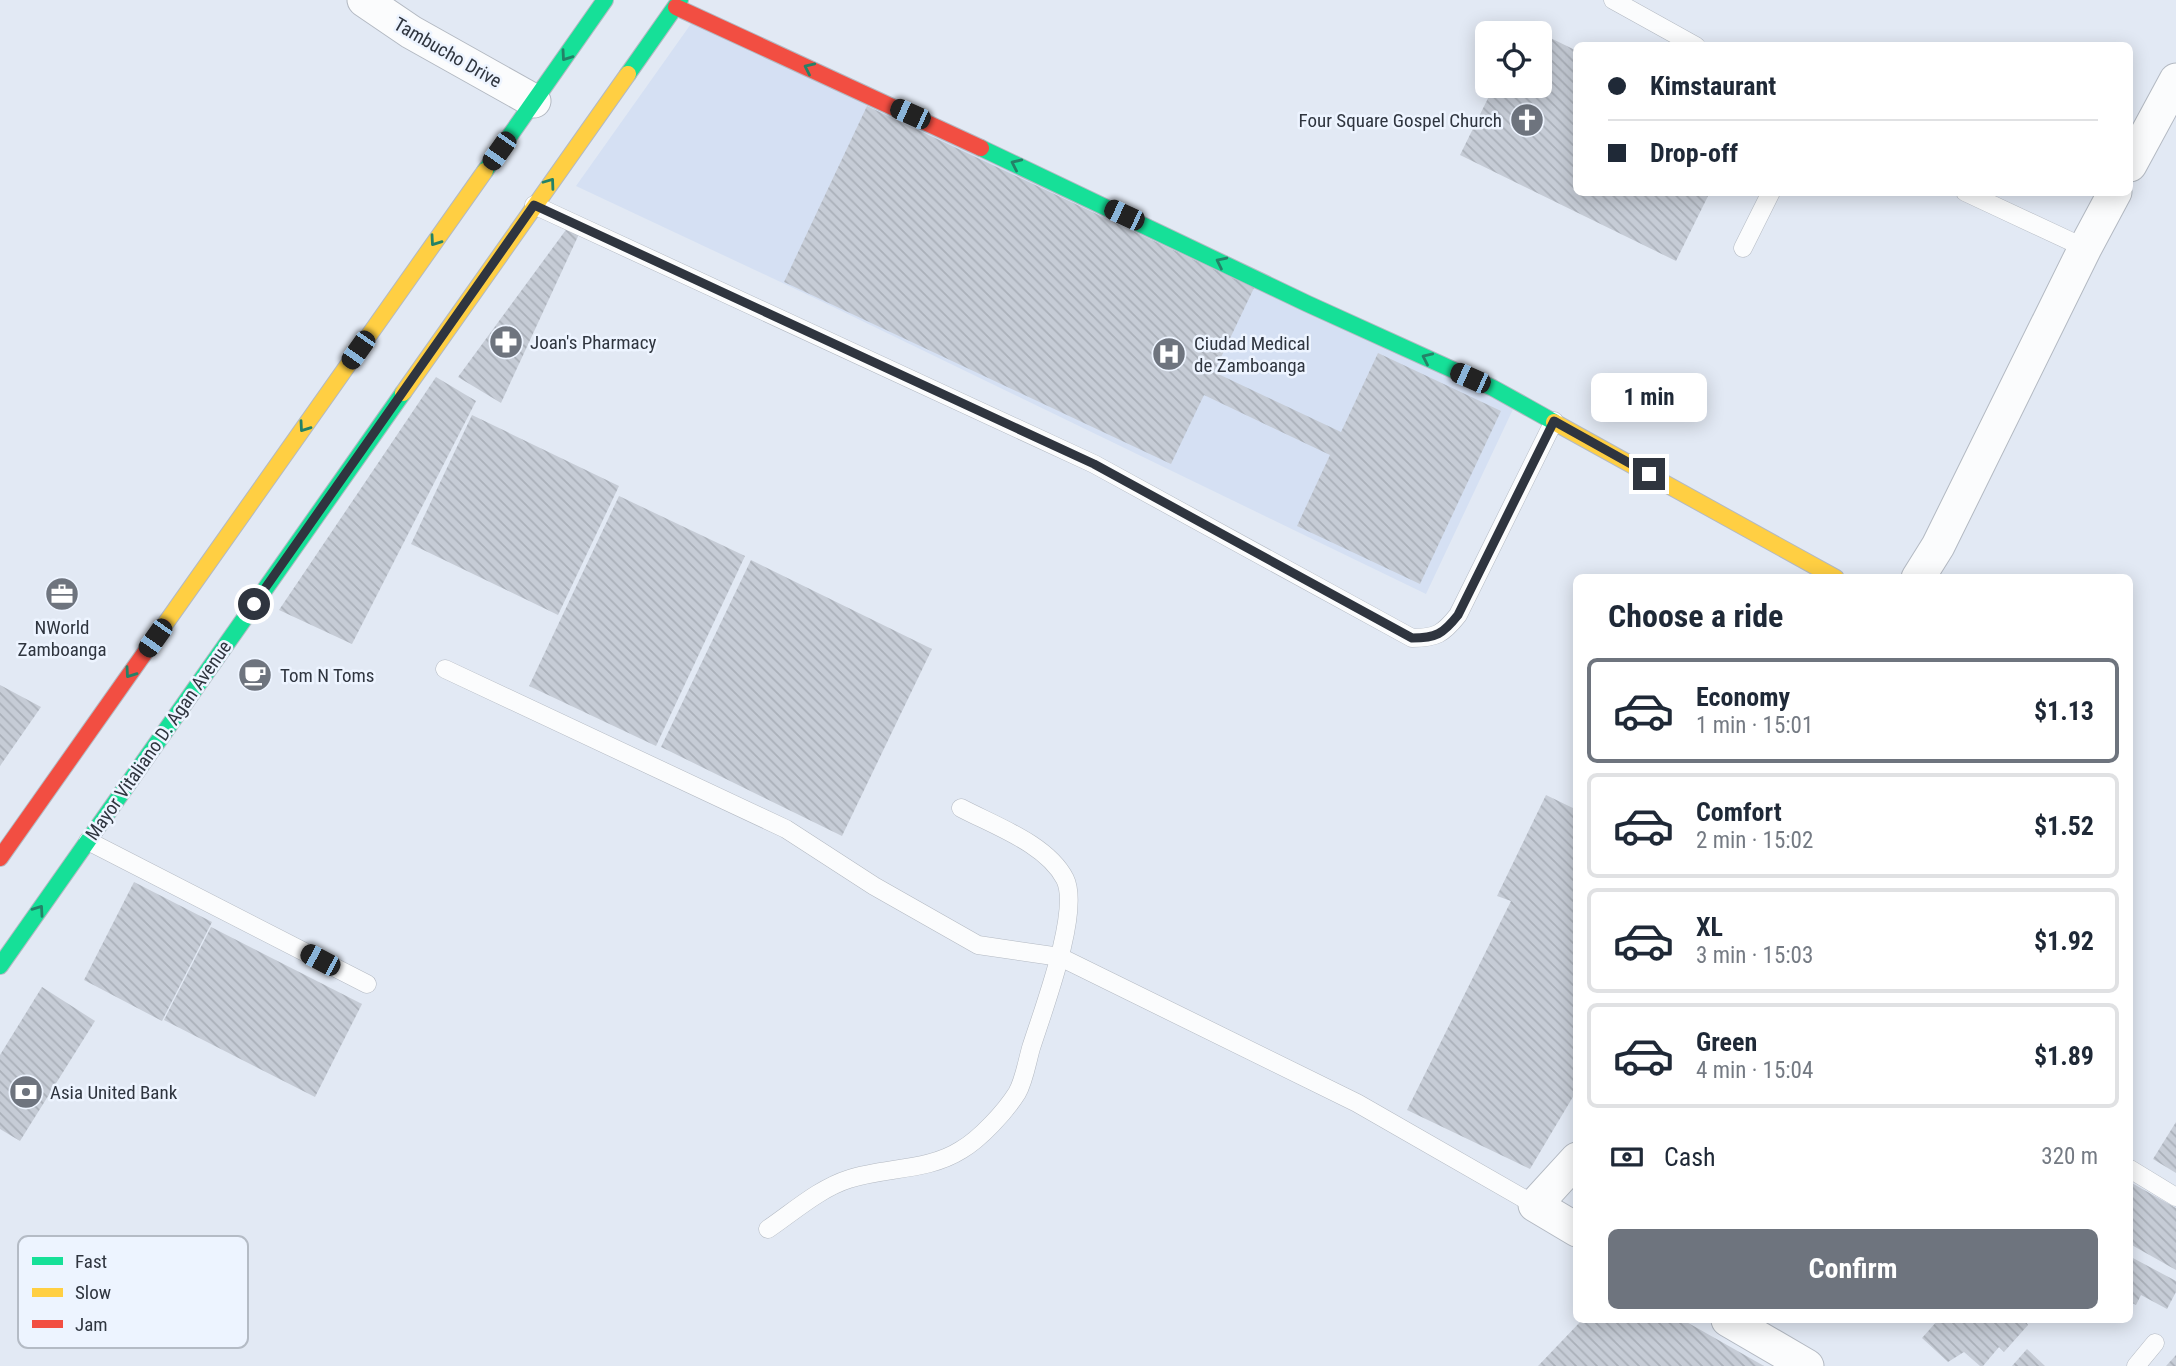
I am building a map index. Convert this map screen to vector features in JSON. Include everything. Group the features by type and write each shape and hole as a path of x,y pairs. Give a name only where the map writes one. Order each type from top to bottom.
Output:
{"main road":[{"path":"0,859 51,796 519,132 534,101 606,0"},
{"path":"678,3 1308,304 1493,388 1829,574"},
{"name":"Mayor Vitaliano D. Agan Avenue","path":"0,966 88,841 93,822 534,205 561,159 678,3"}],"street":[{"name":"Tambucho Drive","path":"364,0 411,32 534,101"},
{"path":"2133,159 2176,80"},
{"path":"1920,574 1938,546 2113,196"},
{"path":"1573,1163 1535,1205 1573,1228"},
{"path":"1733,1323 1807,1366"}],"lane":[{"path":"1613,0 1689,42"},
{"path":"1743,248 1768,196"},
{"path":"1974,196 2085,248"},
{"path":"534,205 1094,464 1412,638 1430,638 1446,630 1458,615 1554,421"},
{"path":"445,669 786,829 874,886 978,946 1060,957 1357,1103 1535,1205"},
{"path":"768,1229 811,1199 846,1180 884,1170 933,1163 961,1150 984,1131 1017,1092 1060,957 1069,904 1066,881 1055,864 1039,849 961,808"},
{"path":"88,841 366,984"},
{"path":"2133,1171 2176,1197"},
{"path":"2136,1366 2155,1343"}],"shaded area":[{"name":"Ciudad Medical de Zamboanga","path":"693,21 1515,405 1426,594 823,302 576,186"}],"building":[{"name":"Four Square Gospel Church","path":"1552,39 1573,49 1573,196 1708,196 1676,261 1460,155 1488,98 1552,98"},
{"name":"Ciudad Medical de Zamboanga","path":"867,106 1254,288 1214,372 1341,432 1378,353 1501,411 1420,584 1297,526 1330,455 1204,395 1171,464 784,282"},
{"name":"Joan's Pharmacy","path":"568,227 580,232 501,403 458,377"},
{"path":"436,377 476,401 352,644 279,610"},
{"path":"472,415 619,486 558,615 411,544"},
{"path":"619,496 745,556 656,746 529,686"},
{"path":"751,560 932,649 842,836 661,747"},
{"path":"0,685 41,707 0,766"},
{"path":"1546,795 1573,808 1573,1097 1530,1169 1407,1110 1511,901 1497,896"},
{"path":"134,882 212,922 162,1021 84,980"},
{"path":"211,927 362,1004 315,1097 164,1020"},
{"name":"Asia United Bank","path":"42,987 95,1021 20,1141 0,1129 0,1055"},
{"path":"2176,1122 2176,1173 2153,1159"},
{"path":"2133,1184 2176,1208 2176,1270 2133,1246"},
{"path":"2133,1258 2176,1281 2176,1292 2167,1309 2141,1295 2136,1305 2133,1304"},
{"path":"1579,1323 1688,1323 1764,1366 1538,1366"},
{"path":"1935,1323 2028,1325 2004,1352 1999,1347 1983,1366 1964,1352 1948,1362 1922,1338"},
{"path":"2027,1349 2045,1366 2012,1366"},
{"path":"2176,1355 2176,1366 2166,1366"}],"traffic: fast":[{"path":"485,171 605,0"},
{"path":"628,74 680,0"},
{"path":"981,148 1308,304 1493,388 1554,422"},
{"path":"0,966 403,393"}],"traffic: slow":[{"path":"403,393 628,74"},
{"path":"163,627 485,171"},
{"path":"1554,422 1829,574"}],"traffic: jam":[{"path":"676,7 981,148"},
{"path":"0,858 163,627"}],"place":[{"name":"Four Square Gospel Church","path":"1527,120"},
{"name":"Joan's Pharmacy","path":"506,342"},
{"name":"Ciudad Medical de Zamboanga","path":"1169,354"},
{"name":"NWorld Zamboanga","path":"62,594"},
{"name":"Tom N Toms","path":"255,675"},
{"name":"Asia United Bank","path":"26,1092"}],"route":[{"path":"254,604 534,205 1094,464 1412,638 1430,638 1446,630 1458,615 1554,421 1649,474"}]}
